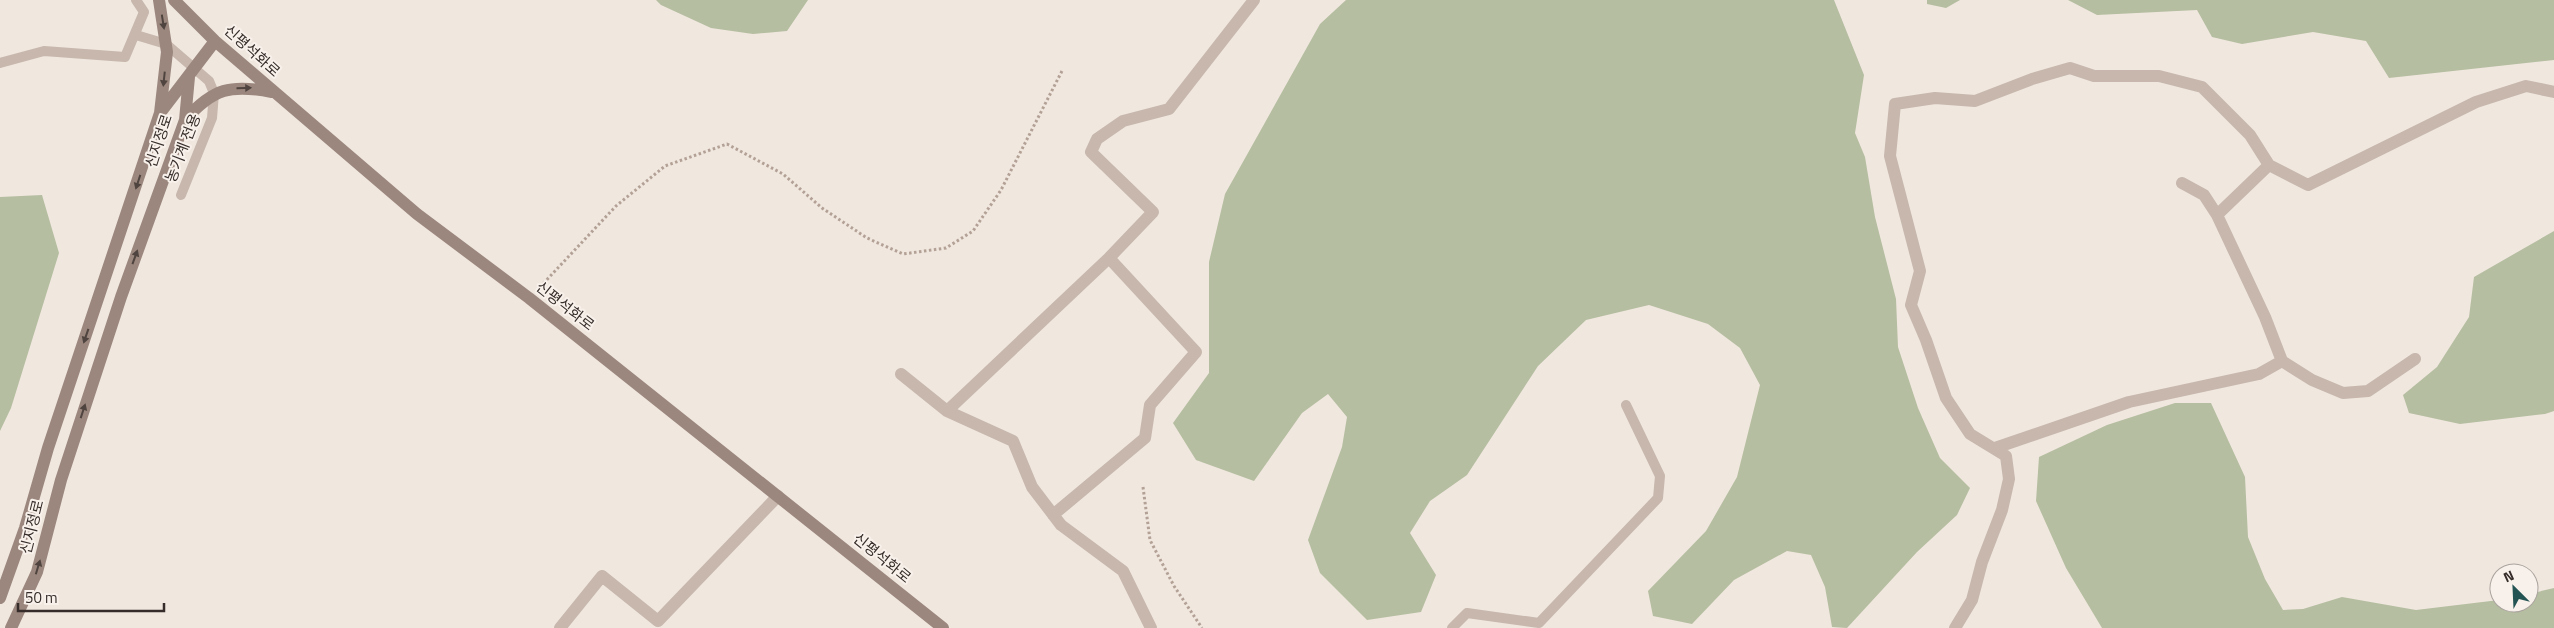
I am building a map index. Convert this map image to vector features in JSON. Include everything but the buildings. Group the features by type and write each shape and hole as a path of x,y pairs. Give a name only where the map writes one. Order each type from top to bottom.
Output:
{"main road":[{"path":"159,0 166,44 160,113"},
{"name":"신평석화로","path":"174,0 274,93 417,214 529,298 943,628"},
{"path":"192,72 215,40"},
{"name":"신지정로","path":"0,598 25,528 48,448 160,113 192,72"},
{"name":"신지정로","path":"12,628 37,572 61,480 121,297 185,120 192,72"},
{"path":"185,120 200,103 214,93 224,89 249,88 274,93"}],"street":[{"path":"947,411 1109,258 1154,212 1091,152 1097,139 1123,121 1170,109 1254,0"},
{"path":"1955,628 1972,600 1982,562 2002,510 2009,478 2006,456 1970,434 1946,398 1926,340 1911,305 1920,272 1890,156 1895,104 1935,98 1975,101 2032,79 2070,68 2094,76 2159,76 2202,87 2250,135 2269,165 2308,185 2476,102 2526,86 2554,92"},
{"path":"2217,215 2269,165"},
{"path":"2182,183 2204,195 2217,215 2265,317 2282,360 2312,380 2343,393 2368,391 2415,359"},
{"path":"1053,515 1145,438 1150,405 1196,352 1109,258"},
{"path":"1995,448 2130,402 2259,374 2282,360"},
{"path":"901,374 947,411 1013,441 1032,487 1061,525 1123,571 1151,628"},
{"path":"560,628 602,576 662,624 778,496"}],"lane":[{"path":"0,63 44,51 125,57 136,35 144,12 136,0"},
{"path":"136,35 166,44 192,72 209,81 214,93"},
{"name":"농기계 전용","path":"181,195 212,118 214,93"},
{"path":"1452,628 1467,614 1539,623 1658,498 1660,476 1626,405"}],"path":[{"path":"529,298 616,206 665,166 727,144 783,174 822,208 867,238 903,254 946,248 973,231 995,199 1063,69"},
{"path":"1144,487 1150,540 1174,586 1202,628"}],"green space":[{"path":"656,0 808,0 787,31 753,34 711,28 661,5"},
{"path":"1346,0 1834,0 1864,75 1855,133 1865,157 1875,217 1896,299 1898,347 1918,408 1940,458 1970,488 1957,515 1917,552 1847,628 1832,627 1825,587 1811,555 1787,551 1734,580 1692,624 1653,616 1648,591 1706,531 1737,477 1760,385 1740,348 1708,324 1649,305 1586,320 1538,366 1467,475 1430,501 1410,533 1436,575 1421,612 1367,620 1320,573 1308,540 1342,447 1347,417 1328,394 1302,413 1254,481 1196,460 1173,423 1209,373 1209,262 1225,194 1320,24"},
{"path":"1927,0 1960,0 1946,8 1927,4"},
{"path":"2068,0 2554,0 2554,60 2389,78 2366,41 2313,32 2242,44 2212,37 2197,10 2097,15"},
{"path":"42,195 59,253 11,408 0,431 0,197"},
{"path":"2554,231 2554,411 2545,414 2460,424 2409,413 2403,395 2437,367 2469,317 2474,277"},
{"path":"2175,403 2211,403 2245,477 2248,537 2265,579 2283,610 2303,609 2342,597 2416,610 2489,601 2489,613 2539,613 2539,592 2554,588 2554,628 2102,628 2066,568 2036,501 2039,457 2107,425"}]}
